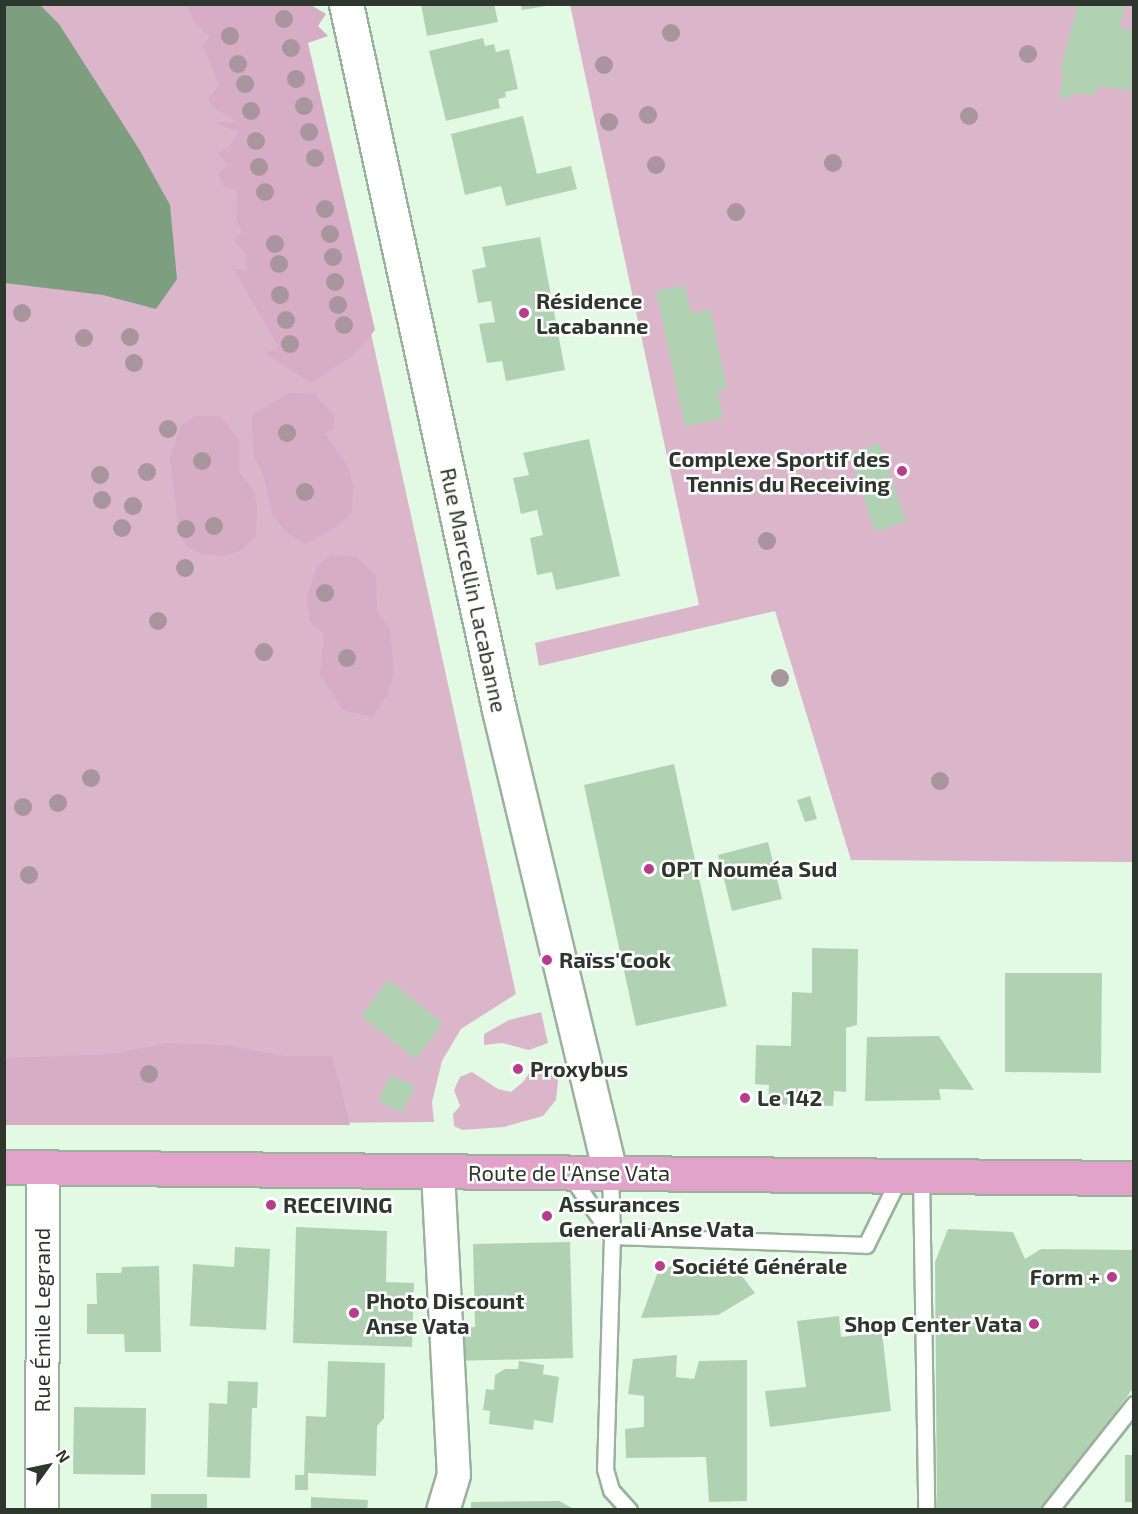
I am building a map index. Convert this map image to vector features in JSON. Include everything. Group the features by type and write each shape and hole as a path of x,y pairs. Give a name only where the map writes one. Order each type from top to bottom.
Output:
{"main road":[{"name":"Route de l'Anse Vata","path":"4,1167 438,1172 566,1170 610,1173 911,1174 1134,1178"}],"street":[{"name":"Rue Marcellin Lacabanne","path":"346,4 499,710 610,1173"},
{"name":"Rue Émile Legrand","path":"42,1509 43,1167"},
{"path":"438,1172 454,1475 443,1509"}],"lane":[{"path":"566,1170 612,1236"},
{"path":"610,1173 612,1236 605,1469 611,1490 629,1509"},
{"path":"612,1236 866,1245 911,1174"},
{"path":"911,1174 926,1509"},
{"path":"1050,1509 1134,1404"}],"shaded area":[{"path":"5,4 40,5 59,24 139,149 170,205 177,279 156,309 103,295 5,283"},
{"path":"4,5 299,5 516,994 461,1029 442,1061 432,1102 434,1122 5,1125"},
{"path":"186,5 311,5 326,14 318,26 328,36 308,43 375,330 355,354 311,383 265,354 279,347 233,269 247,270 246,254 234,240 242,232 236,220 237,190 224,187 218,174 227,165 218,153 229,147 238,132 212,122 236,122 214,108 208,99 219,85 203,45 210,37 195,23"},
{"name":"Complexe Sportif des Tennis du Receiving","path":"570,5 1133,5 1133,862 851,860 775,611 539,666 535,643 699,605"},
{"path":"290,393 314,394 334,415 333,429 325,434 348,467 353,484 352,512 336,527 306,544 284,531 272,514 264,477 254,457 252,415"},
{"path":"194,416 219,416 239,438 239,471 253,490 257,507 256,535 242,550 225,556 203,554 187,547 179,534 170,459 180,427"},
{"path":"332,555 356,556 376,577 377,610 390,630 394,674 386,697 372,717 343,710 320,675 324,634 310,622 307,598 317,566"},
{"path":"541,1012 548,1043 529,1050 502,1043 484,1045 484,1034 509,1020"},
{"path":"166,1043 229,1045 284,1056 332,1056 350,1125 5,1125 5,1058 114,1054"},
{"path":"535,1064 553,1065 558,1081 556,1100 543,1116 504,1127 462,1130 454,1126 453,1114 460,1106 454,1090 460,1077 472,1072 498,1089 511,1092 524,1081"}],"building":[{"path":"421,4 494,4 498,22 427,36"},
{"path":"521,4 546,4 546,6 522,10"},
{"path":"1078,4 1125,6 1119,27 1134,31 1131,91 1098,86 1096,95 1072,93 1070,99 1059,97 1064,72 1060,70"},
{"path":"483,38 485,46 494,44 496,52 509,49 518,89 505,92 506,97 498,99 500,108 446,121 429,51"},
{"path":"523,116 537,174 571,166 577,189 506,206 501,186 465,195 451,134"},
{"name":"Résidence Lacabanne","path":"540,237 565,370 506,381 502,361 487,363 479,324 495,322 491,301 478,303 472,270 486,267 482,247"},
{"path":"685,285 691,313 710,309 727,388 717,391 723,418 685,427 656,291"},
{"path":"589,439 620,576 556,590 552,572 537,575 530,538 543,535 537,510 521,514 513,478 529,475 523,453"},
{"path":"879,443 906,521 875,532 849,454"},
{"name":"OPT Nouméa Sud","path":"674,764 727,1006 636,1026 584,785"},
{"path":"810,796 817,819 805,822 797,800"},
{"path":"768,842 782,899 732,911 718,855"},
{"path":"812,948 858,949 857,1025 846,1028 846,1092 834,1091 833,1106 768,1104 769,1085 755,1084 756,1045 791,1046 792,992 812,993"},
{"path":"1005,973 1102,973 1101,1073 1005,1072"},
{"path":"388,980 443,1023 416,1059 361,1016"},
{"path":"939,1036 974,1090 939,1089 941,1100 865,1101 867,1037"},
{"path":"390,1075 415,1086 402,1113 378,1101"},
{"name":"Photo Discount Anse Vata","path":"296,1227 387,1231 386,1282 414,1283 412,1347 293,1343"},
{"name":"Shop Center Vata","path":"948,1229 1013,1232 1025,1259 1041,1249 1134,1250 1134,1387 1044,1510 937,1510 935,1262"},
{"path":"570,1242 573,1358 454,1361 453,1328 475,1327 473,1244"},
{"path":"235,1247 270,1249 266,1330 190,1326 193,1264 234,1267"},
{"path":"159,1266 161,1352 125,1352 124,1334 87,1334 87,1304 97,1304 96,1273 121,1273 122,1267"},
{"path":"660,1266 738,1271 755,1293 718,1315 641,1318"},
{"path":"839,1316 841,1337 882,1332 891,1411 770,1427 765,1391 806,1387 797,1321"},
{"path":"677,1355 676,1377 694,1379 699,1361 747,1360 747,1501 709,1502 706,1457 626,1458 625,1429 644,1427 644,1396 628,1394 633,1359"},
{"path":"328,1361 385,1363 384,1418 377,1426 376,1476 308,1473 308,1490 295,1490 295,1475 304,1475 306,1416 326,1417"},
{"path":"519,1361 544,1365 543,1374 559,1377 553,1423 534,1420 533,1430 489,1424 490,1411 483,1410 486,1389 494,1390 495,1375 505,1369 518,1369"},
{"path":"228,1381 258,1382 257,1408 252,1408 250,1478 207,1477 209,1403 227,1404"},
{"path":"74,1407 146,1408 145,1475 73,1474"},
{"path":"1125,1455 1134,1455 1134,1502 1125,1502"},
{"path":"151,1494 207,1494 207,1510 151,1510"},
{"path":"311,1497 368,1500 367,1510 311,1510"},
{"path":"559,1501 576,1510 471,1510 471,1502"}],"place":[{"name":"Résidence Lacabanne","path":"524,313"},
{"name":"Complexe Sportif des Tennis du Receiving","path":"902,471"},
{"name":"OPT Nouméa Sud","path":"649,869"},
{"name":"Raïss'Cook","path":"547,960"},
{"name":"Proxybus","path":"518,1069"},
{"name":"Le 142","path":"745,1098"},
{"name":"RECEIVING","path":"271,1205"},
{"name":"Assurances Generali Anse Vata","path":"547,1216"},
{"name":"Société Générale","path":"660,1266"},
{"name":"Form +","path":"1112,1277"},
{"name":"Photo Discount Anse Vata","path":"354,1313"},
{"name":"Shop Center Vata","path":"1034,1324"}]}
